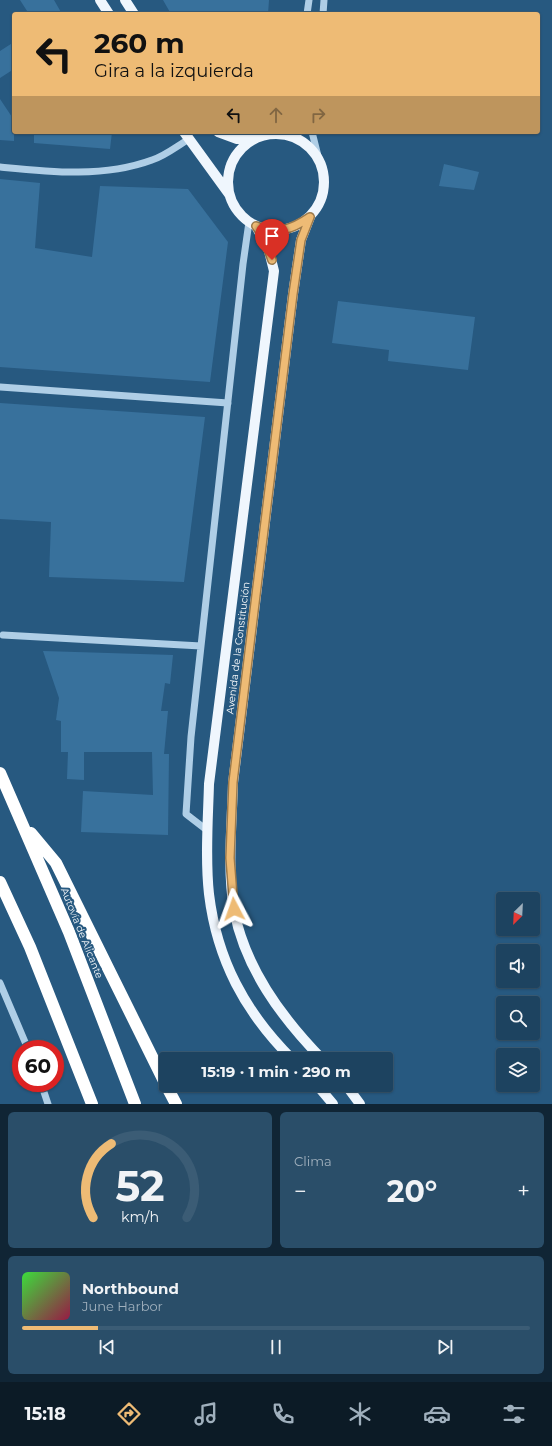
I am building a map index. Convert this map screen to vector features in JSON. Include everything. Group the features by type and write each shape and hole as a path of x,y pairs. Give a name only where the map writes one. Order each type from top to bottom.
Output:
{"highway":[{"name":"Autovía de Alicante","path":"0,773 70,932 135,1104"},
{"path":"23,824 56,863 159,1071"},
{"path":"0,882 30,947 92,1104"},
{"path":"170,1092 176,1104"}],"main road":[{"path":"100,0 108,12"},
{"path":"125,0 133,12"},
{"path":"223,134 237,139 265,135 275,134 292,136 306,144 318,156 324,172 325,189 320,205 310,217 297,226 282,230 267,230 253,224 240,215 232,202 228,188 228,173 234,158 244,145 265,135"},
{"path":"187,136 230,194"},
{"name":"Avenida de la Constitución","path":"310,217 301,240 292,302 233,782 230,858 234,909 246,952 268,995 299,1035 315,1052"},
{"name":"Avenida de la Constitución","path":"253,224 264,238 274,270 209,784 209,894 214,921 226,965 240,993 258,1020 286,1052"},
{"path":"323,1092 332,1104"},
{"path":"351,1092 360,1104"}],"street":[{"path":"307,12 309,0"},
{"path":"323,12 324,0"},
{"path":"312,134 318,156"},
{"path":"0,167 60,172 115,170 152,160 187,136"},
{"path":"208,831 186,814 191,737 243,264 253,224"},
{"path":"0,387 228,403"},
{"path":"3,635 201,646"},
{"path":"0,983 24,1040"},
{"path":"44,1092 48,1104"}],"building":[{"path":"20,0 54,0 61,12 28,12"},
{"path":"163,0 269,0 268,12 170,12"},
{"path":"12,43 12,70 0,78 0,51"},
{"path":"0,99 12,117 12,134 14,134 14,141 0,140"},
{"path":"34,134 112,134 110,149 34,143"},
{"path":"444,164 479,172 474,190 439,186"},
{"path":"0,179 40,183 35,248 92,257 100,186 188,189 228,242 210,382 0,367"},
{"path":"338,301 475,317 468,370 388,361 389,350 332,343"},
{"path":"0,403 205,417 184,582 49,577 51,522 0,519"},
{"path":"43,651 173,655 170,684 165,683 161,711 168,711 164,754 169,754 168,835 81,832 83,791 153,795 152,752 84,752 84,780 67,779 68,752 61,752 61,721 56,720 59,698"}],"route":[{"path":"234,909 230,858 233,782 293,294 301,240 310,217 297,226 282,230 267,230 256,226 264,238 272,260"}]}
